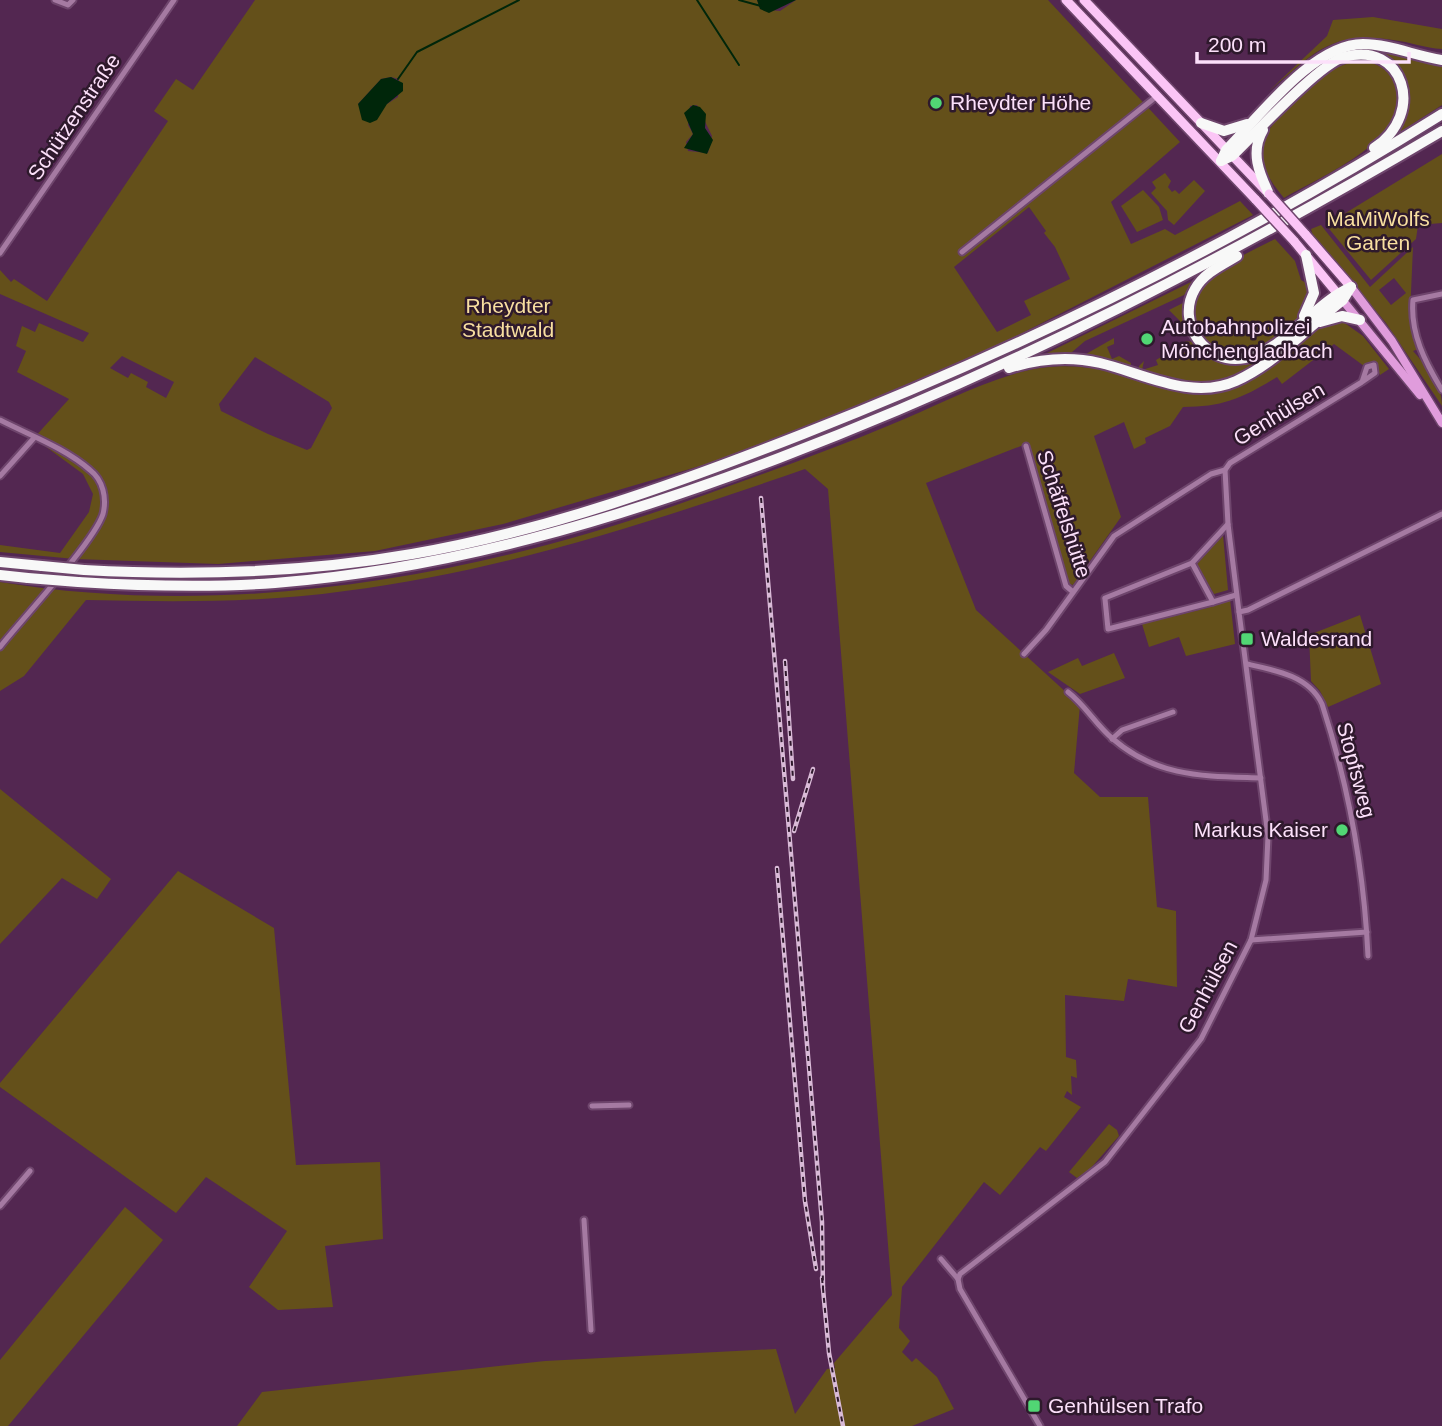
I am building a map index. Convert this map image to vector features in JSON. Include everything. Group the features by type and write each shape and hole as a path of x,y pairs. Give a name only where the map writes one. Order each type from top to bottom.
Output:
{"highway":[{"path":"1221,161 1317,60 1341,47 1371,44 1442,60"},
{"path":"1200,123 1229,131 1241,128 1264,118 1323,68 1344,57 1357,55 1376,59 1397,75 1405,104 1395,130 1314,191"},
{"path":"0,562 84,570 183,574 310,568 413,554 573,515 764,450 944,377 1106,303 1314,191 1442,114"},
{"path":"1264,118 1256,152 1269,194"},
{"path":"0,575 150,586 273,583 361,573 471,554 607,517 739,473 951,387 1069,335 1268,232 1442,131"},
{"path":"1268,232 1199,283 1190,299 1189,320 1201,344 1224,358 1254,356 1351,287"},
{"path":"1277,342 1313,302 1314,284 1306,255"},
{"path":"951,387 1023,364 1060,359 1098,363 1176,385 1215,387 1248,375 1300,335 1340,296"},
{"path":"1300,335 1332,317 1347,316 1360,320"}],"main road":[{"path":"1066,0 1294,241 1441,421"},
{"path":"1084,0 1269,194 1351,287 1398,350 1441,421"}],"street":[{"path":"55,0 68,5 73,0"},
{"name":"Schützenstraße","path":"0,253 174,0"},
{"path":"962,252 1157,96"},
{"path":"1442,294 1413,300 1412,312 1420,348 1442,390"},
{"name":"Genhülsen","path":"958,1279 960,1274 1105,1162 1201,1039 1251,940 1263,898 1268,859 1261,778 1228,524 1225,470 1230,463 1362,382"},
{"path":"0,420 75,460 95,475 103,489 103,512 72,559 0,647"},
{"path":"0,476 34,438"},
{"name":"Schäffelshütte","path":"1026,446 1066,586 1073,592"},
{"name":"Schäffelshütte","path":"1024,654 1046,630 1119,531 1211,474 1225,470"},
{"path":"1239,612 1248,610 1442,514"},
{"path":"1228,524 1192,563 1213,602 1236,595"},
{"name":"Schäffelshütte","path":"1192,563 1105,597 1108,629 1191,610 1213,602"},
{"name":"Stopfsweg","path":"1247,664 1292,677 1309,687 1322,704 1352,812 1368,956"},
{"path":"1068,692 1112,739 1141,759 1186,775 1261,778"},
{"path":"1112,739 1122,730 1173,712"},
{"path":"1251,940 1367,932"},
{"path":"592,1106 629,1105"},
{"path":"0,1206 30,1171"},
{"path":"584,1220 591,1330"},
{"path":"941,1259 958,1279 960,1289 1040,1426"}],"green space":[{"name":"Rheydter Stadtwald","path":"255,0 757,0 760,9 780,11 796,0 1048,0 1180,142 1111,202 1131,244 1165,229 1175,235 1240,201 1253,215 1003,343 751,451 503,524 375,551 218,564 75,559 0,552 0,545 60,553 89,512 93,494 83,474 34,438 69,399 17,372 26,351 16,346 22,326 35,332 39,323 83,342 89,333 0,294 0,270 11,282 14,279 47,301 168,121 154,111 176,79 193,90","holes":["381,79 399,79 398,97 387,104 358,104","697,105 712,136 708,153 688,151 686,142 693,134 688,125 690,106","1029,207 1046,231 1044,233 1055,247 1070,279 1024,301 1031,315 997,332 954,267","122,356 174,382 166,398 146,387 148,382 131,373 128,378 110,368","255,357 329,402 332,408 311,448 307,450 221,411 219,404"]},
{"path":"1373,17 1442,29 1442,49 1371,38 1338,42 1311,56 1268,92 1327,36 1333,20"},
{"path":"1368,47 1442,63 1442,105 1400,132 1407,106 1390,63 1339,56 1280,106 1277,103 1323,59"},
{"path":"1367,61 1386,71 1398,89 1399,107 1391,124 1377,140 1339,168 1284,198 1269,177 1262,161 1261,144 1264,136 1308,86 1336,68 1351,62"},
{"name":"MaMiWolfs Garten","path":"1442,154 1442,223 1418,225 1416,239 1371,280 1326,225"},
{"path":"1165,173 1171,181 1168,187 1172,192 1175,190 1179,194 1194,180 1205,191 1174,225 1168,220 1167,211 1151,193 1156,188 1152,182"},
{"path":"1143,190 1159,207 1163,220 1137,232 1121,206"},
{"path":"1321,225 1370,287 1413,247 1410,315 1418,349 1413,351 1437,383 1442,406 1386,323 1313,236 1311,229","holes":["1394,278 1406,293 1391,305 1379,290"]},
{"path":"1275,239 1295,261 1301,280 1313,287 1305,309 1290,327 1257,348 1235,354 1216,350 1207,343 1196,326 1195,305 1203,285 1218,270"},
{"path":"1197,279 1184,295 1085,341 1065,358 1031,361"},
{"path":"1187,301 1190,333 1182,334 1180,321 1169,310"},
{"path":"1339,319 1363,336 1389,369 1380,375 1375,363 1364,366 1334,344 1282,384 1277,377 1232,400 1183,407 1170,426 1145,438 1146,443 1134,449 1124,422 1094,436 1121,517 1073,585 1066,583 1026,444 926,483 976,610 1080,705 1074,773 1100,797 1148,797 1157,907 1176,911 1177,987 1128,979 1124,1001 1065,995 1066,1057 1076,1060 1077,1078 1071,1076 1072,1095 1067,1091 1064,1097 1081,1107 1046,1151 1040,1147 1000,1195 984,1182 902,1287 899,1328 910,1341 902,1352 912,1362 916,1358 937,1377 954,1409 912,1426 237,1426 262,1392 545,1361 776,1349 795,1414 827,1369 835,1368 834,1363 892,1295 828,489 805,469 578,542 463,571 345,591 249,600 86,600 24,676 0,691 0,582 88,593 177,596 266,593 354,584 443,569 530,549 699,497 843,444 982,385 1026,371 1062,366 1087,368 1182,392 1207,393 1226,389 1244,382 1305,336"},
{"path":"1114,338 1114,344 1107,347 1112,359 1119,356 1131,363 1131,369 1079,358"},
{"path":"1185,341 1194,342 1218,359 1286,343 1249,370 1217,382 1184,382 1139,370 1144,361 1142,370 1158,365 1156,360 1180,346 1183,351 1180,355 1193,348"},
{"path":"1223,535 1228,590 1214,594 1197,564"},
{"path":"1230,599 1235,644 1186,656 1179,637 1149,647 1142,624 1207,608"},
{"path":"1360,615 1381,684 1328,707 1311,681 1309,635"},
{"path":"1114,653 1125,678 1080,694 1048,672 1078,658 1082,666"},
{"path":"0,789 111,879 97,899 62,878 0,944"},
{"path":"178,871 274,928 296,1165 380,1162 383,1239 325,1246 333,1307 278,1310 249,1287 287,1231 206,1177 176,1213 0,1087 0,1083"},
{"path":"1109,1124 1117,1130 1119,1136 1090,1169 1077,1178 1069,1172"},
{"path":"125,1207 163,1240 8,1426 0,1426 0,1360"}],"shaded area":[{"path":"757,0 796,0 769,13 760,9"},
{"path":"391,77 403,83 403,91 387,104 377,120 370,123 362,120 358,104 381,79"},
{"path":"693,105 700,107 706,114 705,128 713,140 707,154 684,148 693,134 684,113"}],"waterway":[{"path":"398,79 417,52 519,0"},
{"path":"697,0 739,65"},
{"path":"739,0 761,6"}],"railway":[{"path":"761,498 822,1222 823,1288"},
{"path":"785,661 793,779"},
{"path":"794,831 813,769"},
{"path":"777,868 805,1201 816,1269"},
{"path":"822,1278 829,1353 843,1426"}],"place":[{"name":"Rheydter Höhe","path":"936,103"},
{"name":"Autobahnpolizei Mönchengladbach","path":"1147,339"},
{"name":"Waldesrand","path":"1247,639"},
{"name":"Markus Kaiser","path":"1342,830"},
{"name":"Genhülsen Trafo","path":"1034,1406"}]}
